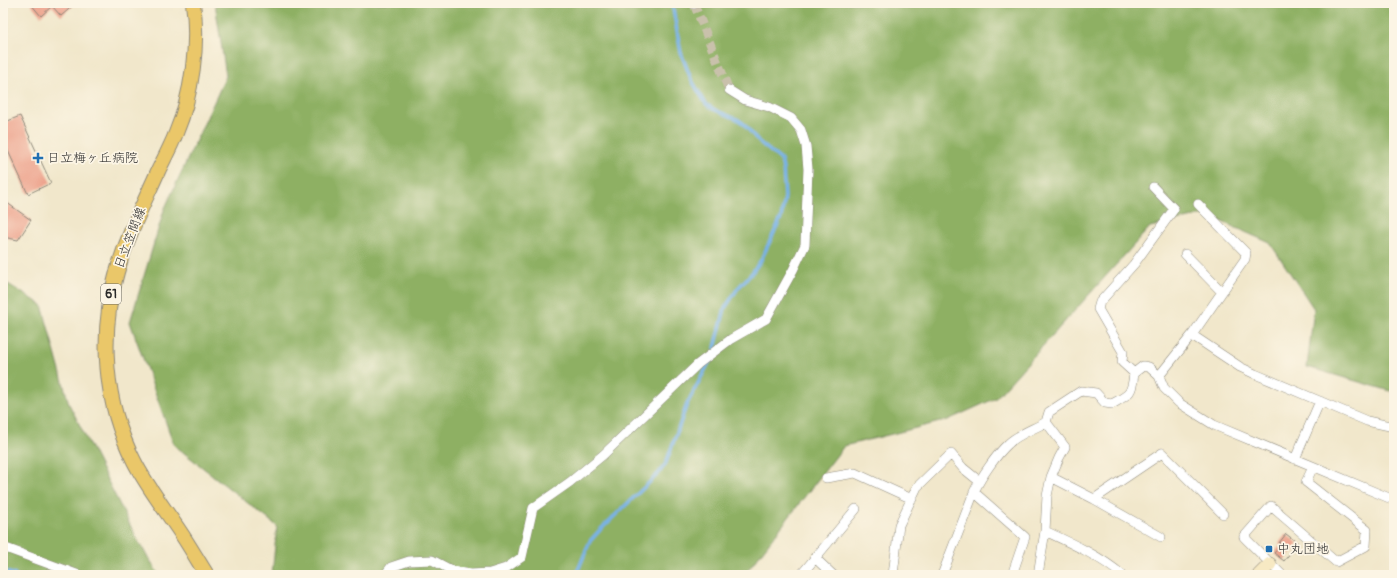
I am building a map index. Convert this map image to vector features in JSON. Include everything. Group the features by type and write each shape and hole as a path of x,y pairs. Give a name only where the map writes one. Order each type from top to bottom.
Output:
{"main road":[{"name":"日立笠間線","path":"193,3 195,32 194,59 190,88 176,133 142,206 124,248 116,272 106,329 106,359 113,403 122,434 134,461 151,491 186,540 207,575"}],"street":[{"path":"385,575 391,567 409,561 432,560 453,571 471,574 490,573 506,568 522,557 533,508 570,482 603,455 698,364 731,339 766,319 805,245 808,169 806,146 800,130 791,118 769,107 745,100 729,90"},
{"path":"1134,373 1122,362 1123,352 1098,309 1100,302 1134,264 1174,209 1153,187"},
{"path":"1159,376 1192,335 1245,258 1246,253 1198,204"},
{"path":"1185,254 1222,292"},
{"path":"1192,335 1240,367 1367,421 1394,427"},
{"path":"942,575 979,481 1008,443 1046,422 1049,412 1080,391 1096,393 1104,403 1112,404 1128,395 1132,388 1134,373 1143,366 1149,367 1159,376 1164,388 1179,403 1214,426 1394,500"},
{"path":"1295,459 1320,401"},
{"path":"1038,575 1045,531 1046,496 1051,477 1065,447 1046,422"},
{"path":"892,575 899,525 917,487 951,454 963,468 979,481"},
{"path":"1094,499 1162,454 1223,514"},
{"path":"1282,575 1244,538 1271,506 1336,562 1366,546 1367,530 1306,482 1313,467"},
{"path":"826,478 855,473 912,499"},
{"path":"1051,477 1094,499 1161,537"},
{"path":"974,492 1025,537 1012,575"},
{"path":"800,575 856,509"},
{"path":"1045,531 1107,563 1122,575"},
{"path":"3,547 79,575"},
{"path":"815,558 833,575"},
{"path":"1259,575 1270,564"}],"green space":[{"path":"215,3 1394,3 1394,392 1307,367 1314,309 1270,243 1209,216 1198,216 1150,227 996,398 948,420 844,446 744,575 272,575 277,526 174,445 130,322 164,210 226,76"},
{"path":"3,281 42,305 69,404 138,541 159,575 3,575"}],"building":[{"path":"30,3 76,3 61,16 52,6 41,16"},
{"path":"20,116 51,183 28,194 3,140 3,123"},
{"path":"3,200 31,220 18,240 3,237"},
{"path":"1286,534 1298,543 1284,561 1274,553 1281,545 1279,543"}],"waterway":[{"path":"672,3 681,53 691,79 706,104 715,110 743,123 758,141 781,160 783,169 785,197 781,218 761,260 738,288 725,308 715,348"},
{"path":"576,575 590,541 659,473 666,463 687,404 712,357"},
{"path":"3,571 15,575"}],"tunnel":[{"path":"694,4 729,90"}],"place":[{"name":"日立梅ヶ丘病院","path":"38,158"},
{"name":"中丸団地","path":"1269,549"}]}
